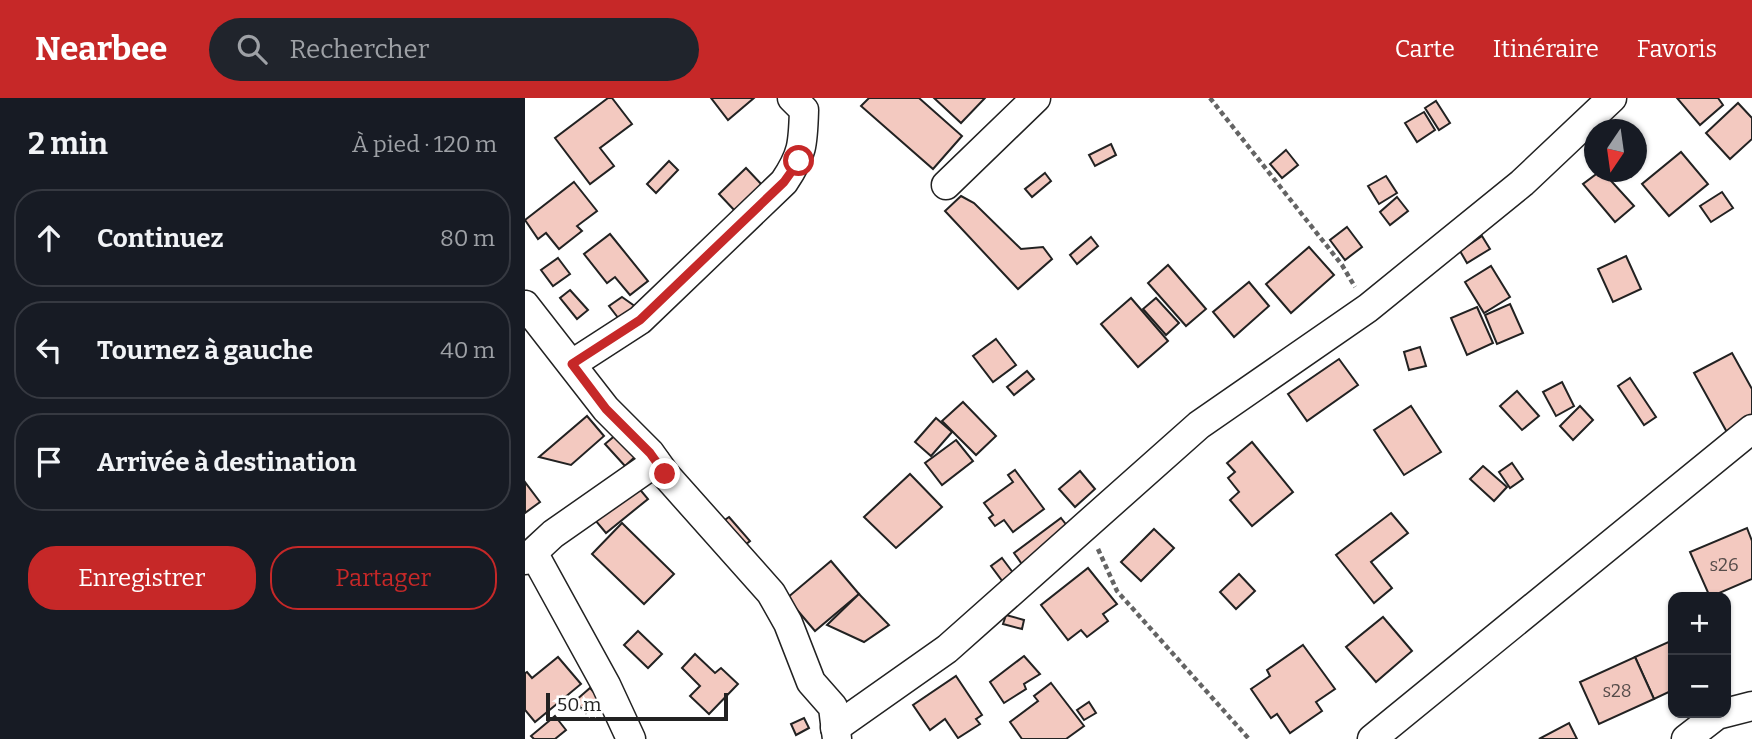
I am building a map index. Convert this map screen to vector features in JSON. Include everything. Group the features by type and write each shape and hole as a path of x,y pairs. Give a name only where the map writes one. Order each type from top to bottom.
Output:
{"street":[{"path":"572,364 640,320 784,182 799,161 803,141 804,110 792,98"},
{"path":"946,186 1036,98"},
{"path":"836,734 947,649 1199,425 1368,309 1522,183 1612,98"},
{"path":"525,305 606,409 650,453 771,593 788,623 810,682 833,707 836,734"},
{"path":"1371,739 1752,429"},
{"path":"631,739 606,684 529,557 553,534 656,462"},
{"path":"1686,739 1717,715 1752,706"}],"path":[{"path":"1210,98 1342,265 1368,309"},
{"path":"1086,524 1117,591 1249,739"}],"building":[{"path":"608,98 612,98 632,124 600,148 614,166 590,184 555,138"},
{"path":"711,98 754,98 728,120"},
{"path":"869,98 919,98 962,136 933,169 861,106"},
{"path":"934,98 985,98 961,123"},
{"path":"1677,98 1718,98 1723,105 1700,125"},
{"path":"1436,101 1450,123 1439,130 1425,108"},
{"path":"1738,103 1752,118 1752,139 1730,159 1706,133"},
{"path":"1424,112 1435,130 1417,142 1405,123"},
{"path":"1111,144 1116,155 1095,166 1089,155"},
{"path":"1286,150 1298,165 1282,178 1270,164"},
{"path":"1681,152 1708,184 1669,216 1642,184"},
{"path":"669,161 678,170 656,193 647,184"},
{"path":"746,168 763,186 736,212 719,194"},
{"path":"1045,173 1051,181 1032,197 1025,189"},
{"path":"1386,176 1397,193 1379,204 1368,186"},
{"path":"574,182 597,211 577,226 582,231 559,249 546,233 538,239 525,220"},
{"path":"1612,182 1634,206 1615,222 1583,184"},
{"path":"1722,192 1733,208 1711,222 1700,206"},
{"path":"961,196 974,203 1021,249 1043,247 1052,259 1018,289 945,211"},
{"path":"1397,197 1408,211 1390,225 1380,212"},
{"path":"1347,227 1362,247 1345,260 1330,240"},
{"path":"610,234 648,281 630,295 615,277 607,283 584,254"},
{"path":"1482,236 1490,249 1467,263 1460,251"},
{"path":"1091,237 1098,246 1077,264 1070,255"},
{"path":"1309,247 1334,275 1291,313 1266,284"},
{"path":"1626,256 1641,289 1613,302 1598,269"},
{"path":"558,258 570,274 553,286 541,270"},
{"path":"1168,265 1206,309 1186,326 1148,283"},
{"path":"1491,266 1510,297 1484,313 1465,282"},
{"path":"1249,282 1269,306 1234,337 1213,312"},
{"path":"570,290 588,310 577,319 560,298"},
{"path":"622,297 636,307 619,319 609,306"},
{"path":"1131,298 1168,341 1138,367 1101,324"},
{"path":"1156,298 1179,323 1166,335 1143,309"},
{"path":"1510,304 1523,333 1497,344 1485,315"},
{"path":"1477,307 1493,343 1467,355 1451,318"},
{"path":"996,339 1016,365 993,382 973,356"},
{"path":"1420,347 1426,366 1409,370 1404,352"},
{"path":"1732,353 1752,389 1752,420 1728,434 1694,373"},
{"path":"1339,359 1358,385 1307,421 1288,394"},
{"path":"1027,371 1034,379 1014,395 1007,387"},
{"path":"1630,378 1656,417 1644,425 1618,386"},
{"path":"1562,382 1574,406 1556,416 1543,392"},
{"path":"1517,391 1539,416 1522,430 1500,406"},
{"path":"963,402 996,436 976,455 942,421"},
{"path":"1411,406 1441,452 1404,475 1374,430"},
{"path":"1580,406 1593,420 1573,440 1560,426"},
{"path":"587,416 604,436 571,465 539,457"},
{"path":"936,418 952,432 931,456 915,442"},
{"path":"618,433 637,455 625,466 605,444"},
{"path":"956,440 973,461 942,485 925,463"},
{"path":"1252,442 1293,492 1252,526 1230,500 1239,492 1228,478 1235,472 1227,463"},
{"path":"1512,463 1523,479 1510,488 1499,472"},
{"path":"1483,466 1507,487 1494,501 1470,479"},
{"path":"1015,470 1044,509 1013,532 1004,520 995,526 989,518 993,515 984,503 1013,482 1008,475"},
{"path":"1080,471 1095,489 1075,507 1059,489"},
{"path":"910,474 942,507 896,548 864,517"},
{"path":"525,482 540,502 525,513"},
{"path":"637,486 648,499 606,533 595,520"},
{"path":"1391,513 1408,533 1371,562 1392,588 1374,603 1336,555"},
{"path":"729,517 750,541 745,545 722,522"},
{"path":"1061,518 1072,532 1024,567 1014,553"},
{"path":"622,523 674,574 644,604 592,554"},
{"path":"1747,528 1752,541 1752,579 1722,592 1708,592 1690,552"},
{"path":"1154,529 1174,548 1141,581 1121,562"},
{"path":"1002,558 1017,578 1006,586 991,566"},
{"path":"831,561 859,594 815,631 787,598"},
{"path":"1088,568 1117,604 1103,614 1108,621 1087,637 1081,630 1068,640 1041,605"},
{"path":"1239,574 1255,591 1236,609 1220,592"},
{"path":"859,594 889,625 864,642 827,625"},
{"path":"1006,615 1024,620 1022,629 1003,624"},
{"path":"1383,617 1412,651 1376,682 1346,647"},
{"path":"638,631 662,654 648,668 624,645"},
{"path":"1668,642 1668,692 1654,699 1635,657"},
{"path":"1303,645 1335,689 1316,702 1322,711 1290,733 1277,714 1271,718 1251,689 1270,676 1267,670"},
{"path":"695,654 715,673 721,668 738,684 709,714 690,696 700,686 682,668"},
{"path":"1024,656 1040,674 1024,684 1026,689 1004,703 990,682"},
{"path":"558,657 581,684 535,722 525,710 525,673 532,678"},
{"path":"1635,657 1654,699 1599,724 1580,682"},
{"path":"956,676 982,715 976,719 980,724 958,738 945,719 930,730 913,705"},
{"path":"1051,683 1084,726 1066,739 1022,739 1010,722 1038,701 1034,696"},
{"path":"590,688 601,700 586,713 575,701"},
{"path":"1089,702 1096,713 1084,720 1077,710"},
{"path":"555,716 566,730 555,739 534,739 531,736"},
{"path":"804,718 809,728 796,735 791,724"},
{"path":"1569,723 1577,739 1539,739"}],"route":[{"path":"665,474 650,453 606,409 572,364 640,320 784,182 799,161"}]}
